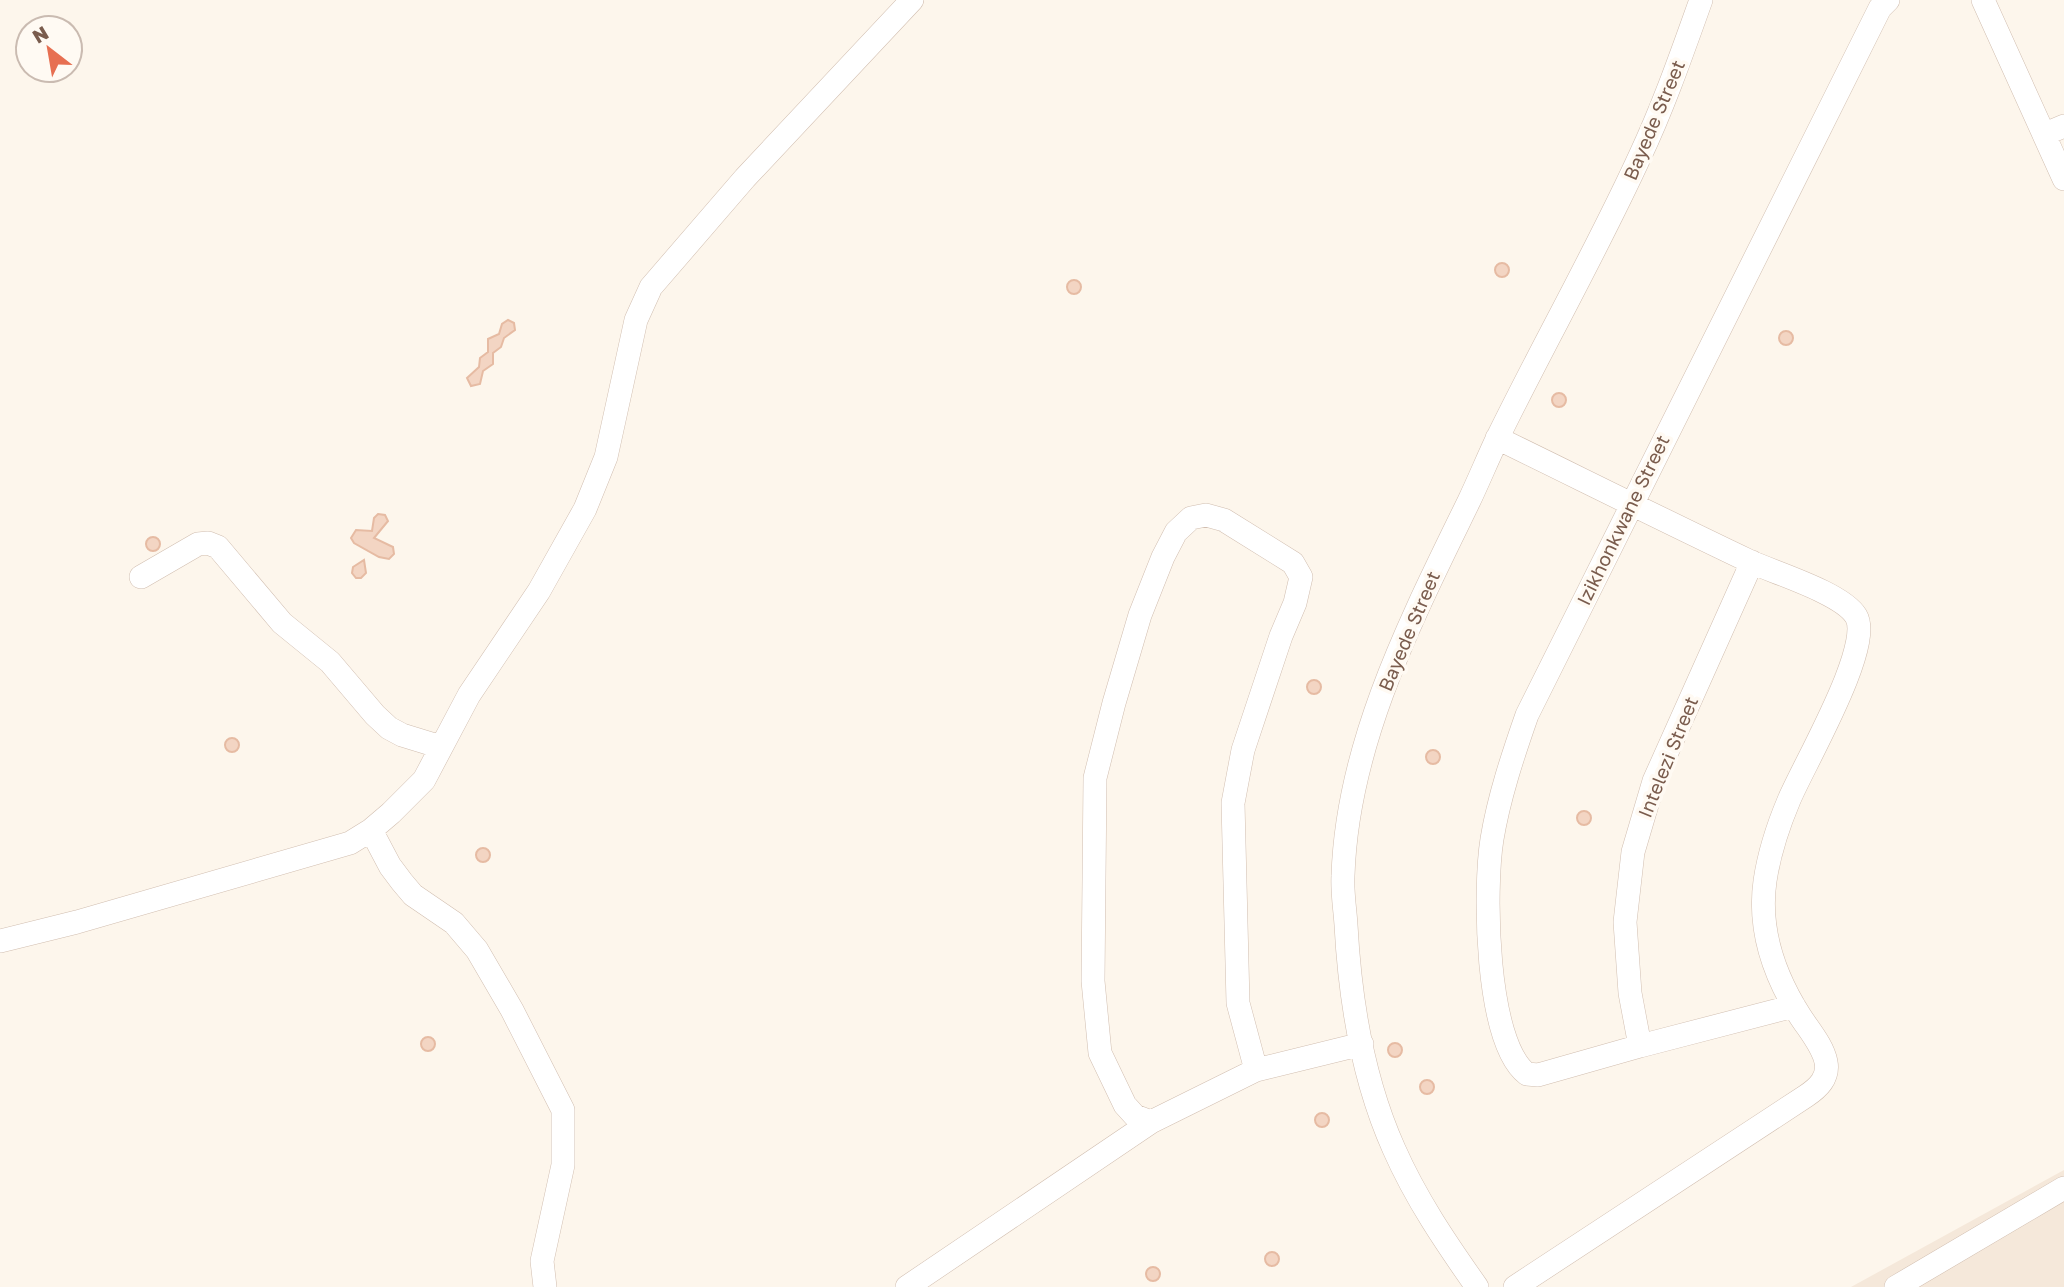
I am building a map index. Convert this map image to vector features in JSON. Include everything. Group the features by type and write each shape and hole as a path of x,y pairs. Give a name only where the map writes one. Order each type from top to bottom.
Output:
{"street":[{"path":"0,941 77,922 350,843 371,830 407,798 424,780 469,695 539,592 585,509 606,457 636,320 659,274 912,0"},
{"name":"Bayede Street","path":"1477,1287 1421,1203 1380,1116 1362,1044 1348,962 1343,877 1346,839 1358,775 1392,667 1427,585 1497,438 1636,166 1673,79 1702,0"},
{"name":"Izikhonkwane Street","path":"1640,1046 1538,1075 1523,1071 1512,1054 1503,1028 1490,957 1488,873 1492,839 1512,759 1527,715 1868,31 1880,8 1888,0"},
{"path":"1983,0 2054,130 2064,178"},
{"path":"1497,438 1752,562 1832,596 1852,611 1860,624 1856,654 1788,802 1767,868 1763,895 1765,934 1776,970 1826,1061 1825,1075 1821,1083 1806,1096 1515,1287"},
{"path":"1150,1122 1135,1116 1125,1105 1100,1053 1093,981 1095,778 1133,640 1158,568 1176,532 1197,515 1224,520 1293,563 1301,577 1243,750 1233,803 1238,1003 1256,1070"},
{"path":"141,577 198,544 208,542 218,547 282,622 330,662 375,715 402,735 440,747"},
{"name":"Intelezi Street","path":"1640,1046 1630,993 1625,922 1633,852 1654,781 1752,562"},
{"path":"371,830 401,882 413,895 454,923 477,950 512,1010 563,1110 563,1165 542,1261 545,1287"},
{"path":"1640,1046 1794,1006"},
{"path":"907,1287 1150,1122 1256,1070 1362,1044"},
{"path":"1896,1287 2064,1188"}],"shaded area":[{"path":"2064,1170 2064,1287 1851,1287"}],"building":[{"path":"1499,263 1505,263 1509,270 1505,277 1499,277 1495,273 1495,267"},
{"path":"1071,280 1077,280 1081,287 1077,294 1071,294 1067,290 1067,284"},
{"path":"508,320 514,323 515,330 504,338 501,347 493,353 493,364 483,371 480,384 471,386 467,378 479,367 480,358 488,352 488,339 499,334 502,324"},
{"path":"1783,331 1789,331 1793,338 1789,345 1783,345 1779,341 1779,335"},
{"path":"1556,393 1562,393 1566,400 1562,407 1556,407 1552,403 1552,397"},
{"path":"378,514 385,515 388,521 374,538 393,547 394,554 389,559 379,557 354,543 351,538 356,530 372,531 374,518"},
{"path":"150,537 156,537 160,544 156,551 150,551 146,547 146,541"},
{"path":"364,560 366,573 361,578 356,578 352,573 353,567"},
{"path":"1311,680 1317,680 1321,687 1317,694 1311,694 1307,690 1307,684"},
{"path":"229,738 235,738 239,745 235,752 229,752 225,748 225,742"},
{"path":"1430,750 1436,750 1440,757 1436,764 1430,764 1426,760 1426,754"},
{"path":"1581,811 1587,811 1591,818 1587,825 1581,825 1577,821 1577,815"},
{"path":"480,848 486,848 490,855 486,862 480,862 476,858 476,852"},
{"path":"425,1037 431,1037 435,1044 431,1051 425,1051 421,1047 421,1041"},
{"path":"1392,1043 1398,1043 1402,1050 1398,1057 1392,1057 1388,1053 1388,1047"},
{"path":"1424,1080 1430,1080 1434,1087 1430,1094 1424,1094 1420,1090 1420,1084"},
{"path":"1319,1113 1325,1113 1329,1120 1325,1127 1319,1127 1315,1123 1315,1117"},
{"path":"1269,1252 1275,1252 1279,1259 1275,1266 1269,1266 1265,1262 1265,1256"},
{"path":"1150,1267 1156,1267 1160,1274 1156,1281 1150,1281 1146,1277 1146,1271"}]}
